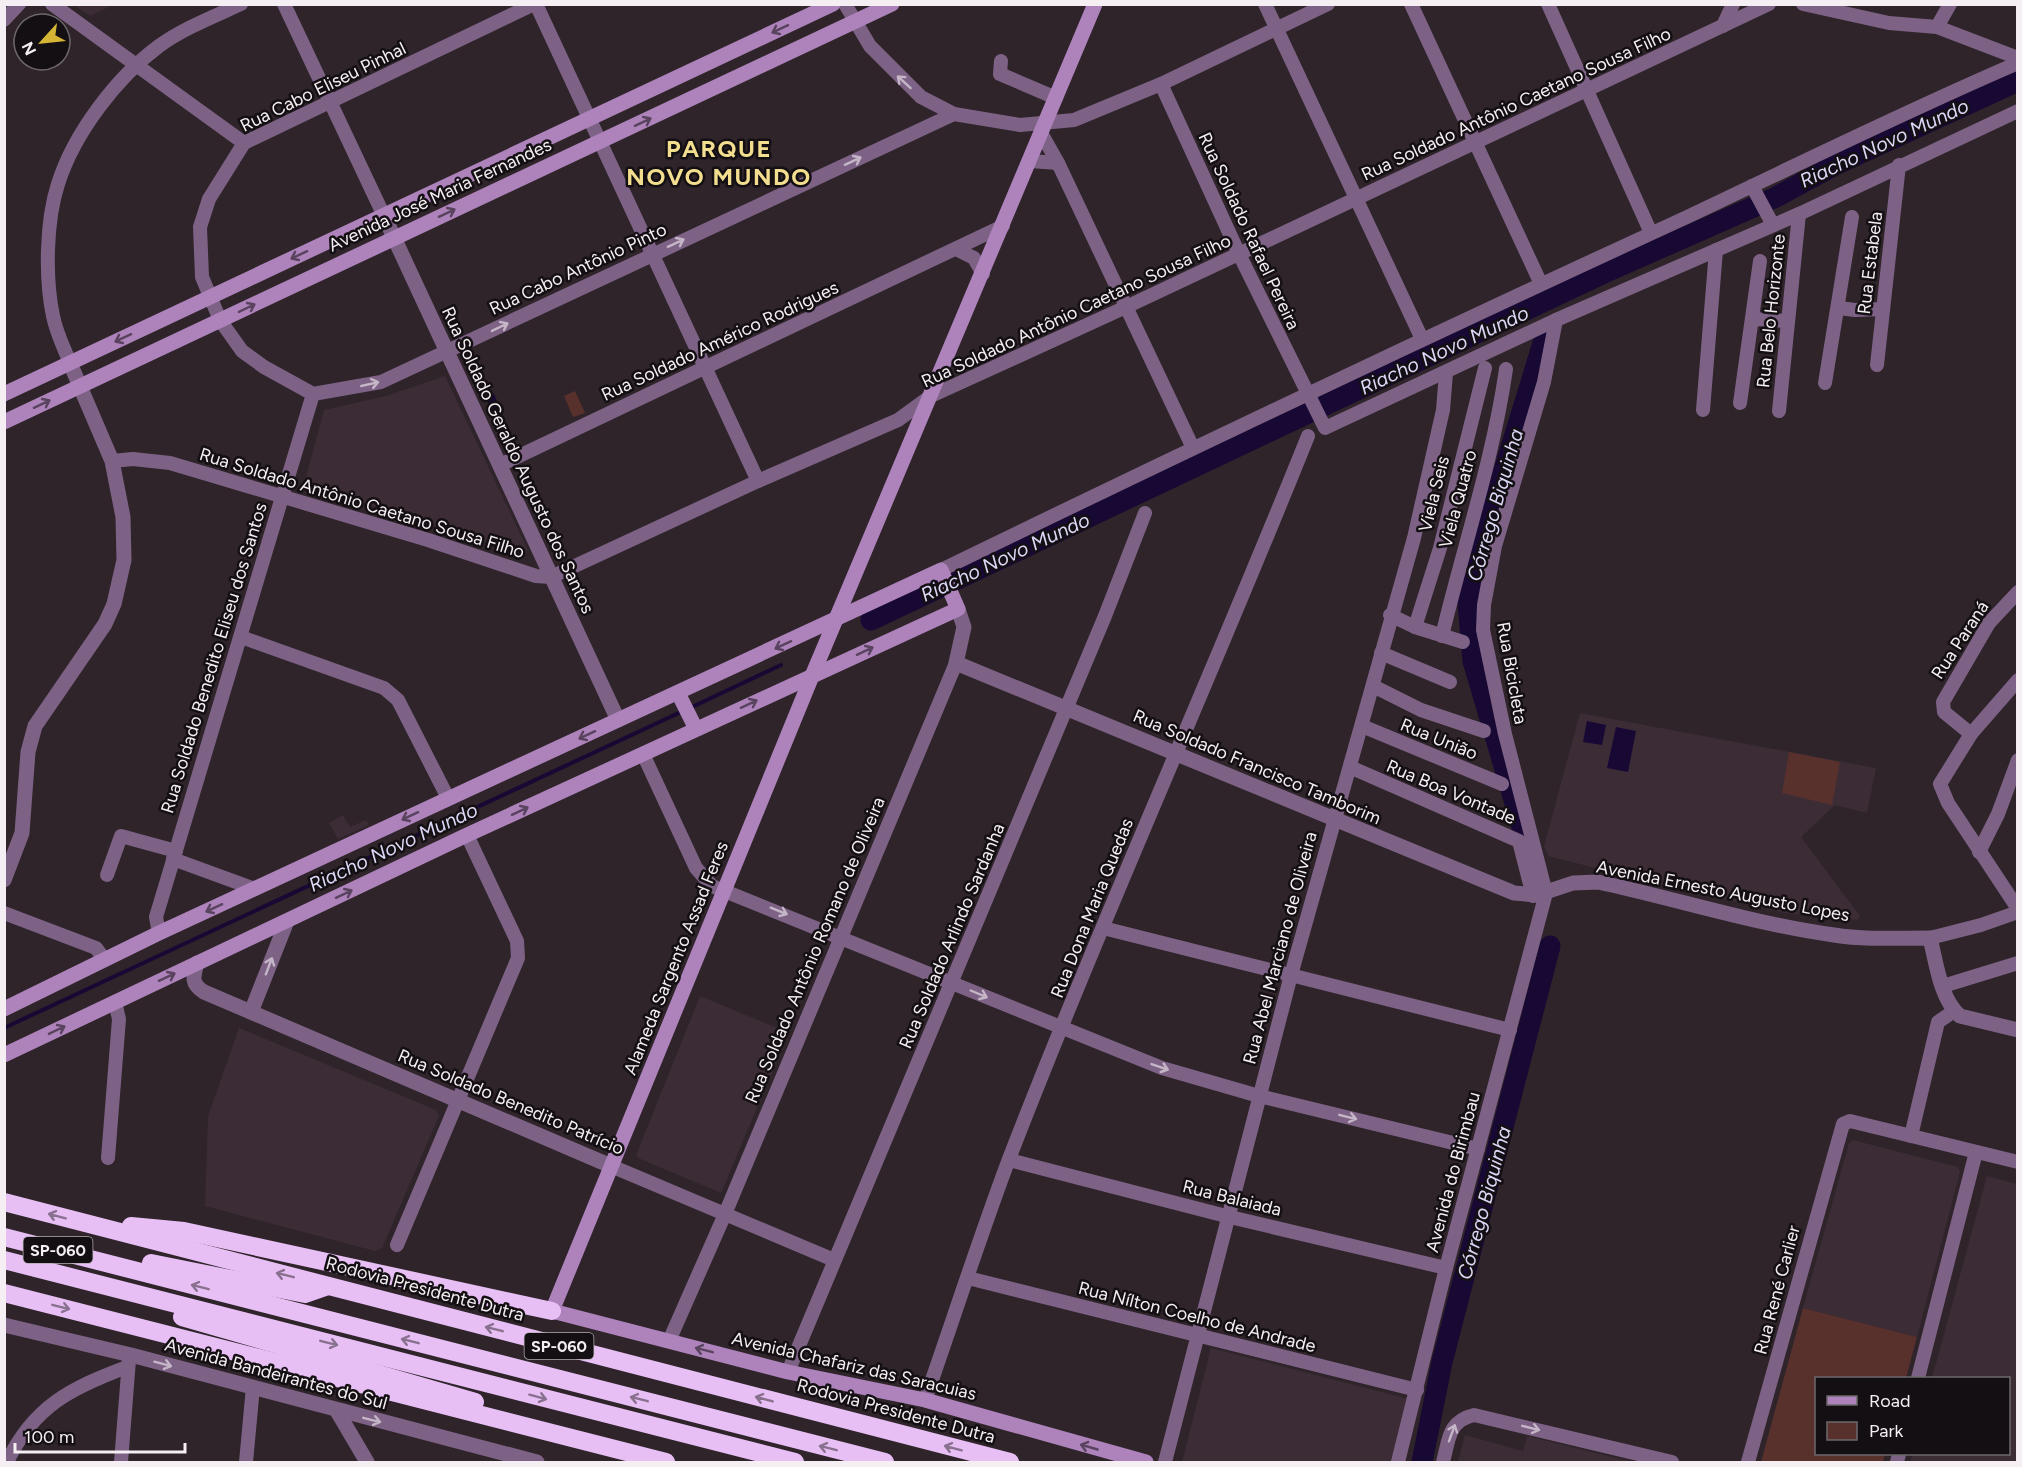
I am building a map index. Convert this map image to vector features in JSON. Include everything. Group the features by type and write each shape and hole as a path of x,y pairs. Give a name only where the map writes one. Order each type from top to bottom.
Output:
{"highway":[{"name":"Rodovia Presidente Dutra","path":"4,1202 1010,1462"},
{"path":"109,1229 139,1226 184,1231 552,1311"},
{"name":"SP-060","path":"4,1237 885,1462"},
{"name":"SP-060","path":"4,1260 795,1462"},
{"path":"111,1264 136,1260 305,1294 328,1286"},
{"path":"110,1286 131,1302 545,1422 572,1439"},
{"path":"4,1293 666,1462"}],"main road":[{"name":"Avenida José Maria Fernandes","path":"4,394 833,4"},
{"name":"Avenida José Maria Fernandes","path":"4,422 892,4"},
{"name":"Alameda Sargento Assad Feres","path":"552,1311 812,676 983,274 1092,8"},
{"path":"4,1010 159,933 448,798 618,720 680,696 942,573"},
{"name":"Rua Soldado Antônio Romano de Oliveira","path":"942,573 956,604"},
{"path":"4,1055 643,754 694,725 812,676 956,604"},
{"path":"680,696 694,725"},
{"name":"Avenida Chafariz das Saracuias","path":"552,1311 788,1372 925,1400 1146,1462"}],"street":[{"path":"4,20 19,4"},
{"path":"52,4 244,143"},
{"path":"4,880 17,849 25,816 28,752 35,726 90,647 114,604 125,545 112,461 70,363 53,316 48,248 52,206 58,184 69,159 112,90 137,64 185,30 241,4"},
{"path":"284,4 384,216"},
{"path":"535,4 758,480"},
{"name":"Rua Cabo Eliseu Pinhal","path":"209,297 202,277 200,227 209,199 244,143 535,4"},
{"path":"845,4 870,46 921,97 954,114 1044,127 1074,120 1161,84 1328,4"},
{"path":"1265,4 1422,339"},
{"path":"1411,4 1541,284"},
{"path":"1548,4 1651,233"},
{"path":"1723,26 1733,4"},
{"name":"Rua Soldado Antônio Caetano Sousa Filho","path":"112,461 133,459 170,463 536,576 551,577 758,480 898,420 931,396 1126,307 1769,4"},
{"path":"1803,4 1889,23 1937,27 2018,58"},
{"path":"1937,27 1950,4"},
{"path":"1001,61 1000,74 1056,98"},
{"path":"942,573 1192,448 1310,398 1422,339 1651,233 1754,190 1921,105 2018,63"},
{"name":"Rua Soldado Rafael Pereira","path":"1161,84 1239,254 1325,428 1446,373"},
{"path":"1446,373 1556,320 1716,250 1771,221 1799,214 2018,111"},
{"name":"Rua Cabo Antônio Pinto","path":"313,394 381,382 954,114"},
{"path":"1044,127 1058,163 1192,448"},
{"path":"1030,161 1058,163"},
{"name":"Rua Estabela","path":"1876,364 1899,165"},
{"path":"1754,190 1771,221"},
{"name":"Rua Belo Horizonte","path":"1779,411 1799,214"},
{"name":"Rua Soldado Geraldo Augusto dos Santos","path":"384,216 618,720"},
{"path":"1825,383 1852,217"},
{"name":"Rua Soldado Américo Rodrigues","path":"500,465 1003,226"},
{"path":"956,249 974,258 983,274"},
{"path":"1704,410 1716,250"},
{"path":"1740,403 1760,261"},
{"path":"209,297 220,320 242,351 264,367 313,394"},
{"path":"1839,308 1883,309"},
{"path":"1753,319 1788,321"},
{"name":"Rua Bicicleta","path":"1539,894 1483,630 1484,605 1495,546 1544,382 1556,320"},
{"name":"Viela Seis","path":"1415,627 1440,548 1485,368"},
{"name":"Viela Quatro","path":"1442,636 1501,405 1506,369"},
{"name":"Rua Abel Marciano de Oliveira","path":"1165,1462 1291,975 1333,820 1362,726 1390,615 1422,503 1443,410 1446,373"},
{"name":"Rua Soldado Benedito Eliseu dos Santos","path":"159,933 156,917 313,394"},
{"name":"Rua Dona Maria Quedas","path":"925,1400 1009,1160 1175,755 1238,613 1308,436"},
{"name":"Rua Soldado Arlindo Sardanha","path":"788,1372 1067,708 1145,513"},
{"name":"Rua Paraná","path":"1971,734 1946,715 1943,702 1989,623 2018,592"},
{"name":"Rua Soldado Antônio Romano de Oliveira","path":"669,1341 725,1214 956,663 964,627 956,604"},
{"path":"1390,615 1415,627 1463,642"},
{"path":"241,637 384,688 398,700 448,798"},
{"path":"1381,653 1450,682"},
{"name":"Rua Soldado Francisco Tamborim","path":"956,663 1514,893 1539,894"},
{"path":"2018,680 1971,734 1940,784 1948,803 2018,911 1980,925 1930,938 1943,986 1954,1011 1960,1016 2018,1030"},
{"path":"1373,686 1421,710 1484,731"},
{"name":"Rua União","path":"1362,726 1502,784"},
{"path":"643,754 696,868 707,882 1162,1068 1259,1096 1478,1149"},
{"path":"1979,852 1998,814 2018,760"},
{"name":"Rua Boa Vontade","path":"1350,767 1520,841 1539,894"},
{"path":"397,1245 515,967 518,950 512,931 467,835"},
{"path":"107,875 121,836 174,855 255,889"},
{"name":"Avenida Ernesto Augusto Lopes","path":"1539,894 1573,883 1598,882 1752,920 1835,935 1872,939 1930,938"},
{"name":"Avenida do Birimbau","path":"1398,1462 1446,1268 1510,1030 1539,894"},
{"path":"4,913 96,948 105,960"},
{"path":"251,1012 287,921"},
{"path":"1103,928 1510,1030"},
{"name":"Rua Soldado Benedito Patrício","path":"197,963 193,979 197,987 834,1260"},
{"path":"1943,986 2018,963"},
{"path":"108,1158 119,1019 115,1002"},
{"path":"1954,1011 1938,1022 1911,1136 2018,1162"},
{"name":"Rua René Carlier","path":"1748,1462 1840,1127 1850,1120 1911,1136"},
{"path":"1918,1377 1976,1152"},
{"name":"Rua Balaiada","path":"1009,1160 1230,1217 1446,1268"},
{"name":"Rua Nílton Coelho de Andrade","path":"968,1278 1417,1390"},
{"name":"Avenida Bandeirantes do Sul","path":"4,1325 129,1361 253,1387 490,1456 537,1462"},
{"path":"7,1462 27,1427 41,1412 129,1361"},
{"path":"121,1462 129,1361"},
{"path":"246,1462 253,1387"},
{"path":"337,1411 367,1462"},
{"path":"1443,1462 1452,1428 1457,1421 1474,1415 1672,1462"}],"shaded area":[{"path":"74,5 113,5 90,16"},
{"path":"445,376 528,550 525,554 306,485 305,481 324,410 386,396"},
{"path":"494,394 503,414 495,418 486,398"},
{"path":"1580,713 1876,768 1867,813 1835,805 1801,837 1860,916 1858,920 1785,913 1548,856 1544,846"},
{"path":"1587,721 1606,725 1602,745 1583,742"},
{"path":"1616,727 1636,731 1628,772 1607,768"},
{"path":"343,815 350,827 366,820 369,825 338,839 329,823"},
{"path":"700,996 789,1033 721,1193 638,1158 636,1155"},
{"path":"239,1028 436,1110 439,1116 382,1248 375,1251 205,1206 208,1116"},
{"path":"1853,1140 1958,1167 1960,1172 1917,1337 1803,1308 1849,1143"},
{"path":"1987,1176 2017,1184 2017,1462 1910,1462 1913,1455 2010,1455 2010,1377 1932,1377"},
{"path":"1211,1348 1409,1399 1393,1462 1182,1462"},
{"path":"1465,1435 1523,1451 1527,1436 1633,1462 1458,1462"}],"green space":[{"path":"575,391 585,413 573,417 564,396"},
{"path":"1789,752 1840,762 1832,805 1782,793"},
{"path":"1803,1308 1917,1337 1906,1377 1815,1377 1815,1455 1885,1455 1883,1462 1761,1462"}],"waterway":[{"name":"Riacho Novo Mundo","path":"871,620 1604,273 1776,197 1835,165 2018,81"},
{"name":"Córrego Biquinha","path":"1530,854 1473,661 1468,603 1478,555 1543,343"},
{"name":"Riacho Novo Mundo","path":"690,708 781,665"},
{"name":"Riacho Novo Mundo","path":"4,1028 683,711"},
{"name":"Córrego Biquinha","path":"1422,1462 1442,1362 1550,946"}],"district":[{"name":"PARQUE NOVO MUNDO","path":"719,163"}]}
